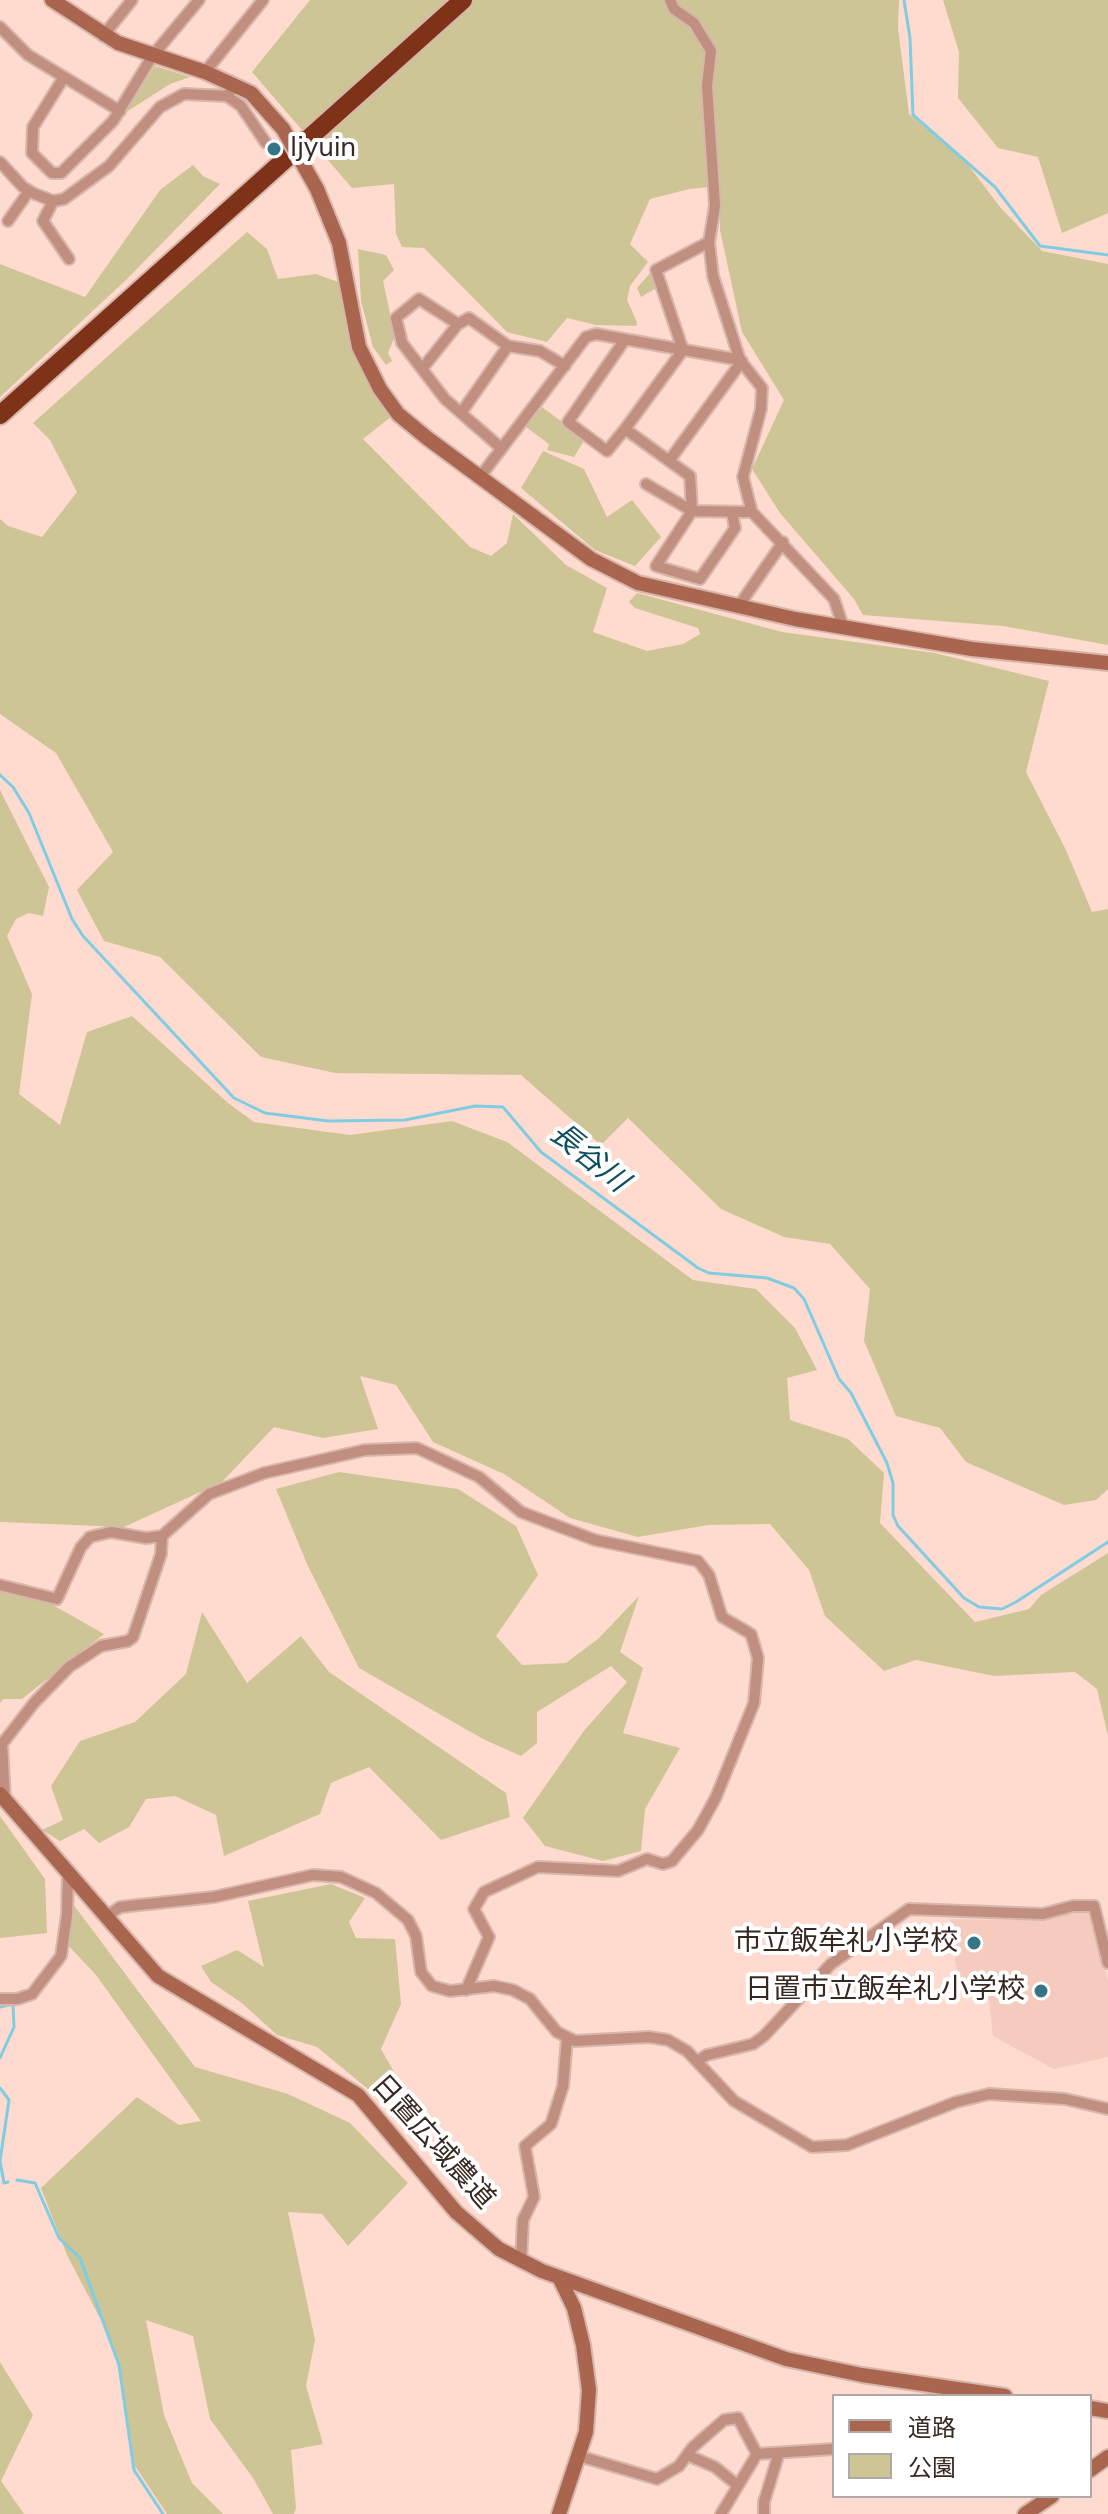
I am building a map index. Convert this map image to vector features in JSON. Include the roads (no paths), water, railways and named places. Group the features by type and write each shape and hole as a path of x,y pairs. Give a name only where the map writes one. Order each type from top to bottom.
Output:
{"highway":[{"path":"0,415 463,0"}],"street":[{"path":"103,36 132,0"},
{"path":"64,77 33,127 32,153 52,173 61,173 120,111 153,55 199,0"},
{"path":"205,72 263,0"},
{"path":"670,0 674,9 694,23 711,51 707,86 715,206 709,242 719,302 741,360 762,388 761,409 743,477 752,512 834,599 844,629"},
{"path":"55,1 103,36 205,72 231,91 267,108 283,129 317,189 339,243 359,347 371,374 398,414 533,518 614,572 691,598 844,629 991,651 1108,663"},
{"path":"0,27 28,55 120,111"},
{"path":"231,91 266,143"},
{"path":"0,162 29,191 53,201 64,199 97,177 160,107 184,94 231,91"},
{"path":"8,221 29,191"},
{"path":"53,201 43,221 69,259"},
{"path":"683,350 656,270 709,242"},
{"path":"458,324 419,299 396,318 402,343 422,369 461,413 501,448"},
{"path":"422,369 458,324 469,318 508,346 540,351 565,366"},
{"path":"480,477 586,337 596,334 741,360"},
{"path":"624,341 568,422 607,451 683,350"},
{"path":"461,413 508,346"},
{"path":"669,461 741,360"},
{"path":"625,429 690,476 692,511 656,566 700,579 735,528 732,513"},
{"path":"646,484 692,511 752,512"},
{"path":"738,607 783,542"},
{"path":"0,1585 57,1599 81,1547 90,1537 111,1532 146,1538 162,1536 209,1494 264,1473 365,1450 417,1448 479,1477 521,1512 595,1540 698,1561 709,1575 722,1617 751,1634 758,1658 754,1703 726,1775 689,1840 672,1861 663,1864 647,1859 618,1871 538,1867 484,1892 474,1909 489,1937 466,1990"},
{"path":"3,1797 2,1744 34,1703 69,1667 101,1646 128,1641 133,1637 161,1554 162,1536"},
{"name":"日置広域農道","path":"3,1797 149,1967 179,1991 358,2095 466,2222 521,2262 786,2359 971,2393"},
{"path":"0,1999 17,1999 32,1994 61,1956 67,1915 68,1872"},
{"path":"106,1917 120,1907 214,1897 313,1875 341,1877 376,1893 408,1920 416,1936 421,1972 432,1986 450,1991 505,1987 522,1993 567,2038 591,2043 658,2038 678,2045 734,2101 790,2136 822,2149 847,2145 956,2102 989,2094 1065,2099 1108,2109"},
{"path":"697,2061 707,2055 753,2044 831,1964 909,1909 1043,1914 1073,1906 1094,1906 1108,1963"},
{"path":"521,2262 523,2220 534,2197 525,2146 551,2124 563,2086 567,2038"},
{"path":"559,2277 574,2308 587,2365 588,2411 579,2456 559,2514"},
{"path":"579,2456 657,2479 679,2466 724,2420 738,2418 757,2454"},
{"path":"757,2454 832,2449"},
{"path":"764,2514 779,2453"},
{"path":"721,2514 757,2454"},
{"path":"687,2455 715,2467 737,2485"},
{"path":"1025,2514 1049,2498"}],"waterway":[{"path":"904,0 910,38 913,115 995,187 1040,246 1108,255"},
{"name":"長谷川","path":"0,775 13,787 29,813 72,919 83,936 234,1098 265,1113 328,1121 405,1120 475,1106 503,1107 541,1152 698,1268 709,1273 767,1278 794,1288 804,1299 839,1379 851,1393 887,1463 893,1483 893,1515 898,1526 964,1598 979,1607 1002,1609 1016,1602 1108,1542"},
{"path":"0,2007 13,2004 14,2027 0,2058"},
{"path":"0,2088 9,2100 0,2161 4,2183 8,2182"},
{"path":"17,2180 35,2183 59,2238 80,2258 119,2365 134,2470 163,2514"}],"place":[{"name":"Ijyuin","path":"274,149"},
{"name":"市立飯牟礼小学校","path":"974,1943"},
{"name":"日置市立飯牟礼小学校","path":"1041,1991"}]}
